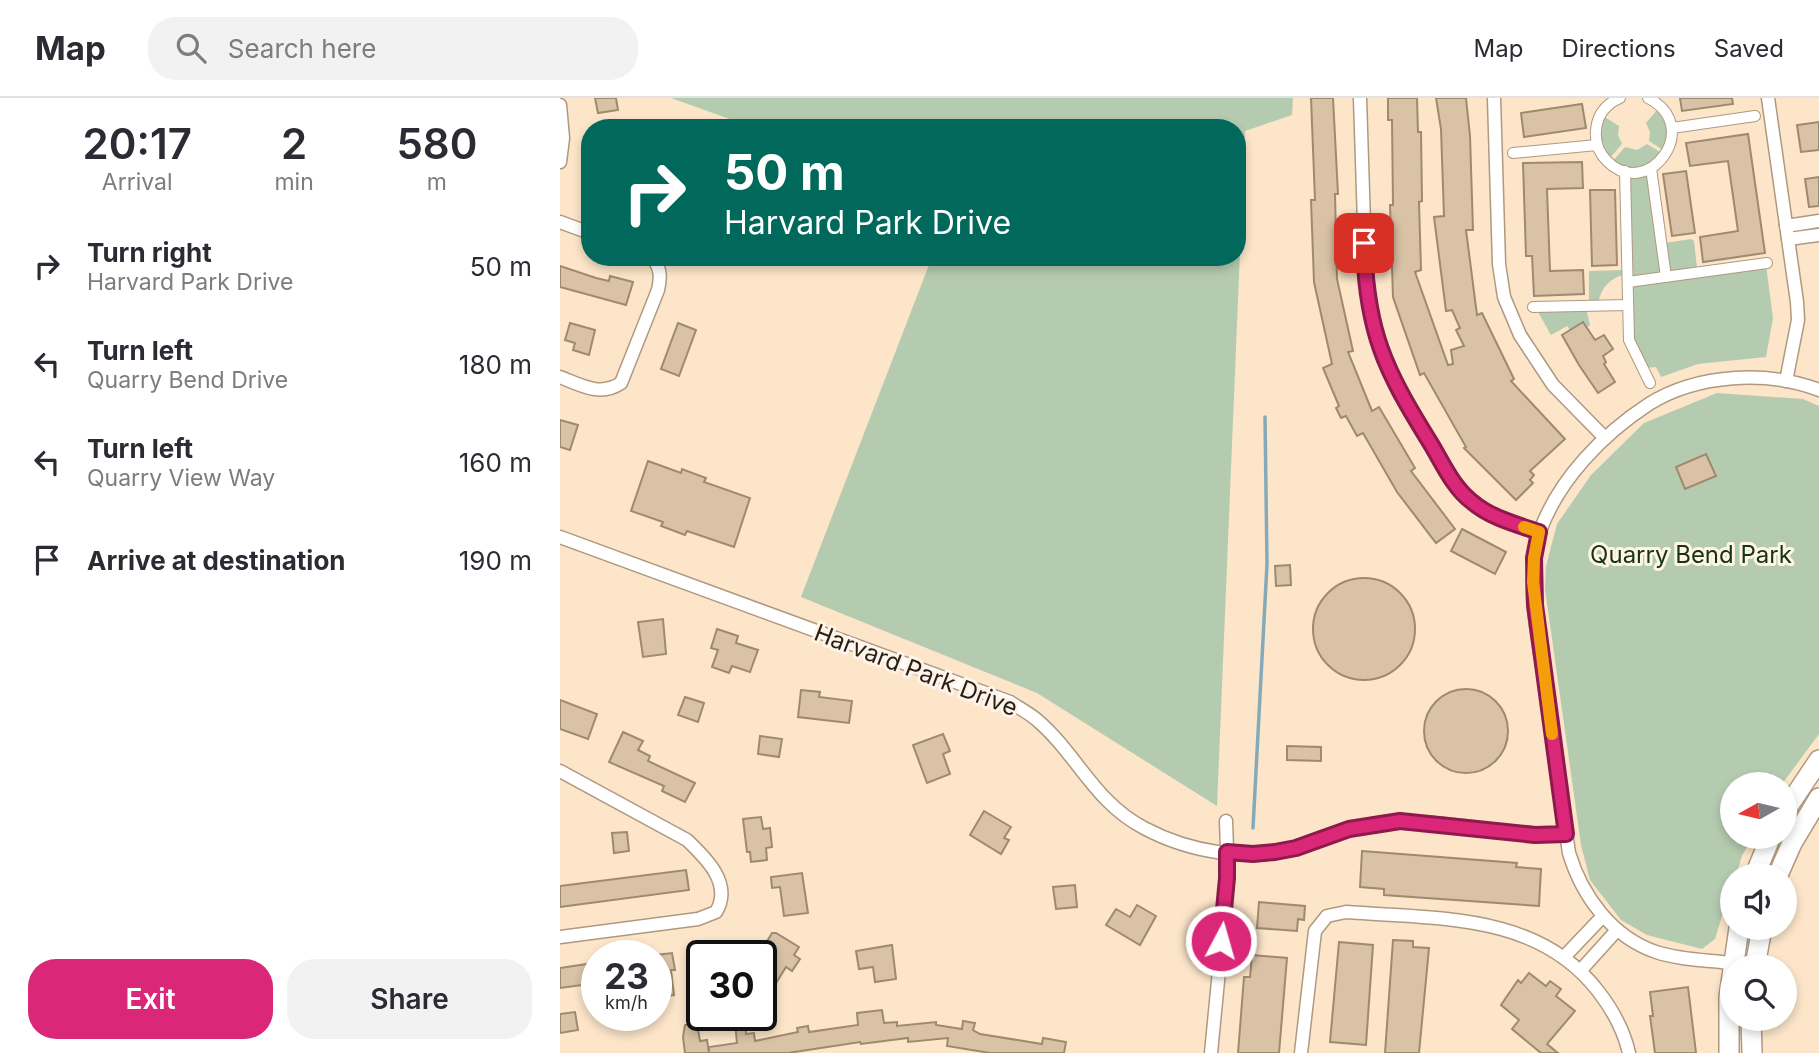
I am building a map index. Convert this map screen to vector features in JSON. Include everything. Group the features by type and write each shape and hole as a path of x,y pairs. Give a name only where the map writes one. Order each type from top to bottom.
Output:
{"main road":[{"path":"1797,793 1819,760"},
{"path":"1783,863 1819,798"},
{"path":"1729,1031 1729,1053"},
{"path":"1751,1031 1752,1053"}],"street":[{"path":"1360,98 1366,286 1372,322 1386,366 1398,391 1458,489 1470,501 1492,515 1539,532"},
{"path":"1494,98 1499,264 1504,297 1520,335 1553,385 1605,438"},
{"path":"1620,98 1602,113 1596,128 1597,145 1609,163 1625,171 1638,172 1651,168 1666,154 1671,142 1672,128 1664,110 1648,98"},
{"path":"1768,98 1798,320 1786,381"},
{"path":"560,105 563,138 560,162"},
{"path":"1672,128 1755,116"},
{"path":"1513,153 1597,145"},
{"path":"1651,168 1666,276"},
{"path":"1625,171 1630,343 1650,383"},
{"path":"1787,233 1819,221"},
{"path":"560,222 581,230"},
{"path":"1787,233 1819,235"},
{"path":"1628,282 1767,263"},
{"path":"560,377 599,391 621,383 658,290 660,274 657,266"},
{"path":"1534,307 1628,305"},
{"path":"1720,961 1658,953 1630,940 1603,916 1574,871 1566,834 1534,593 1534,558 1539,532 1555,498 1578,467 1628,418 1655,401 1682,389 1735,379 1786,381 1819,390"},
{"name":"Harvard Park Drive","path":"560,537 1010,702 1036,719 1058,741 1096,791 1119,812 1166,839 1193,847 1253,854 1275,852 1296,848 1349,829 1400,821 1535,835 1566,834"},
{"path":"560,771 687,840 702,854 722,887 716,912 698,919 560,937"},
{"path":"1211,1053 1227,878 1226,821"},
{"path":"1301,1053 1313,938 1323,919 1331,913 1346,912 1472,922 1514,931 1565,956 1581,970 1606,1000 1619,1024 1629,1053"},
{"path":"1565,956 1603,916"},
{"path":"1581,970 1617,930"}],"green space":[{"path":"671,98 1293,98 1292,115 1246,131 1246,119 730,119"},
{"path":"1657,110 1664,114 1670,136 1663,150 1649,141 1650,132 1646,123"},
{"path":"1603,116 1619,126 1618,135 1622,144 1609,159 1598,137"},
{"path":"1647,144 1662,153 1651,164 1633,168 1612,162 1625,147 1637,150"},
{"path":"1650,172 1664,273 1632,280 1626,174"},
{"path":"1691,239 1694,241 1697,268 1670,274 1665,243"},
{"path":"1766,265 1773,318 1766,357 1698,364 1661,377 1656,367 1645,368 1632,345 1632,283"},
{"path":"929,266 1239,266 1217,806 1037,693 801,597"},
{"path":"1624,270 1626,274 1615,278 1604,288 1598,304 1589,302 1589,271"},
{"path":"1586,308 1590,325 1586,328 1582,322 1570,330 1567,326 1551,335 1537,310"},
{"name":"Quarry Bend Park","path":"1717,393 1803,399 1819,406 1819,734 1791,772 1720,772 1720,849 1746,849 1740,863 1720,863 1720,923 1715,939 1702,949 1647,935 1621,920 1590,880 1581,845 1545,589 1546,566 1557,524 1591,475 1644,423"}],"building":[{"path":"595,98 616,98 618,110 598,113"},
{"path":"1311,98 1333,98 1338,194 1335,194 1337,279 1353,351 1348,352 1372,411 1379,407 1415,468 1411,471 1455,529 1436,543 1397,492 1363,433 1357,436 1346,416 1341,418 1336,408 1339,406 1323,368 1332,364 1314,282 1311,200 1315,200"},
{"path":"1388,98 1417,98 1418,132 1421,132 1422,201 1419,202 1421,270 1415,272 1448,365 1453,364 1451,350 1464,346 1456,330 1460,328 1452,310 1446,311 1434,217 1444,216 1441,129 1436,98 1466,98 1473,230 1466,230 1477,315 1482,313 1514,379 1511,381 1565,439 1530,471 1534,475 1530,480 1533,483 1516,500 1464,448 1466,447 1424,373 1420,375 1393,297 1390,205 1393,205 1392,120 1388,120"},
{"path":"1680,98 1732,98 1733,104 1682,111"},
{"path":"1582,104 1586,128 1524,137 1521,113"},
{"path":"1819,122 1819,150 1801,152 1797,125"},
{"path":"1748,134 1765,253 1703,262 1700,237 1738,231 1728,161 1690,166 1686,143"},
{"path":"1582,162 1583,188 1547,189 1550,271 1583,270 1584,294 1534,296 1532,256 1526,256 1523,163"},
{"path":"1686,171 1695,233 1672,236 1663,174"},
{"path":"1819,177 1819,206 1809,207 1805,179"},
{"path":"1590,190 1615,190 1617,265 1592,266"},
{"path":"560,266 609,281 610,276 633,282 626,305 560,287"},
{"path":"1583,322 1595,340 1604,335 1613,349 1603,356 1606,362 1604,364 1615,382 1598,393 1562,335"},
{"path":"570,323 595,330 589,355 573,350 575,343 565,340"},
{"path":"678,323 696,330 679,376 661,369"},
{"path":"560,420 578,425 570,450 560,447"},
{"path":"1706,454 1716,476 1685,489 1676,467"},
{"path":"648,461 681,473 682,469 706,478 704,482 750,498 734,547 687,531 685,535 661,526 663,522 631,511"},
{"path":"1462,529 1506,552 1495,574 1451,551"},
{"path":"1290,565 1291,585 1276,586 1275,566"},
{"path":"1364,578 1384,582 1400,593 1411,609 1415,629 1411,649 1400,665 1384,676 1364,680 1344,676 1328,665 1317,649 1313,629 1317,609 1328,593 1344,582"},
{"path":"663,619 666,654 643,657 638,622"},
{"path":"717,629 738,636 736,643 758,650 750,672 732,666 729,673 712,667 718,650 711,648"},
{"path":"1466,689 1489,696 1501,708 1508,731 1501,754 1489,766 1466,773 1443,766 1431,754 1424,731 1431,708 1443,696"},
{"path":"801,690 820,692 819,697 852,701 849,723 798,717"},
{"path":"685,697 704,703 698,722 678,715"},
{"path":"560,700 597,714 588,739 560,729"},
{"path":"623,732 643,741 638,750 650,756 648,761 695,783 685,802 662,791 664,786 609,762"},
{"path":"943,734 950,751 943,754 950,774 927,783 913,745"},
{"path":"760,736 782,739 779,757 758,754"},
{"path":"1287,746 1321,747 1321,761 1287,760"},
{"path":"984,811 1011,827 1004,838 1009,840 1001,854 970,835"},
{"path":"761,817 763,829 770,828 772,847 766,848 767,860 751,862 750,852 747,852 743,819"},
{"path":"627,832 629,851 614,853 612,833"},
{"path":"1362,851 1517,863 1516,867 1541,869 1539,906 1384,895 1384,889 1360,887"},
{"path":"686,870 689,890 560,907 560,886"},
{"path":"802,873 808,913 784,916 780,887 772,888 771,877"},
{"path":"1075,885 1077,907 1056,909 1053,887"},
{"path":"1259,902 1305,906 1304,920 1298,919 1297,931 1257,928"},
{"path":"1137,905 1156,916 1140,945 1106,925 1116,909 1130,917"},
{"path":"772,933 776,933 799,947 794,955 800,959 792,971 786,967 777,982 777,940 768,940"},
{"path":"1393,940 1413,941 1413,947 1429,948 1419,1053 1385,1053"},
{"path":"1339,942 1373,945 1366,1045 1330,1042"},
{"path":"892,945 896,979 875,982 873,967 859,969 856,951"},
{"path":"1252,955 1287,958 1279,1053 1238,1053 1244,977 1250,977"},
{"path":"581,965 581,985 560,988 560,968"},
{"path":"1529,973 1546,986 1550,981 1561,989 1556,996 1575,1011 1547,1044 1558,1053 1541,1053 1512,1029 1519,1020 1501,1005 1518,980 1521,983"},
{"path":"1688,987 1696,1053 1655,1053 1650,992"},
{"path":"882,1010 884,1023 897,1022 897,1026 936,1022 936,1025 962,1029 963,1021 975,1023 973,1030 980,1034 1042,1044 1043,1038 1066,1042 1064,1053 990,1053 947,1046 948,1038 908,1042 908,1038 788,1053 709,1053 709,1047 737,1043 736,1031 754,1033 755,1041 798,1032 797,1028 808,1026 809,1032 858,1025 857,1013"},
{"path":"575,1012 578,1030 560,1033 560,1014"},
{"path":"685,1025 686,1031 698,1031 700,1041 707,1040 709,1053 685,1053"}],"waterway":[{"path":"1253,828 1267,564 1265,417"}],"slow traffic":[{"path":"1524,527 1539,532 1533,582 1552,734"}],"route":[{"path":"1221,941 1227,852 1275,852 1296,848 1349,829 1400,821 1535,835 1566,834 1535,605 1534,558 1539,532 1499,519 1470,501 1458,489 1398,391 1383,358 1372,322 1366,286 1364,243"}]}
